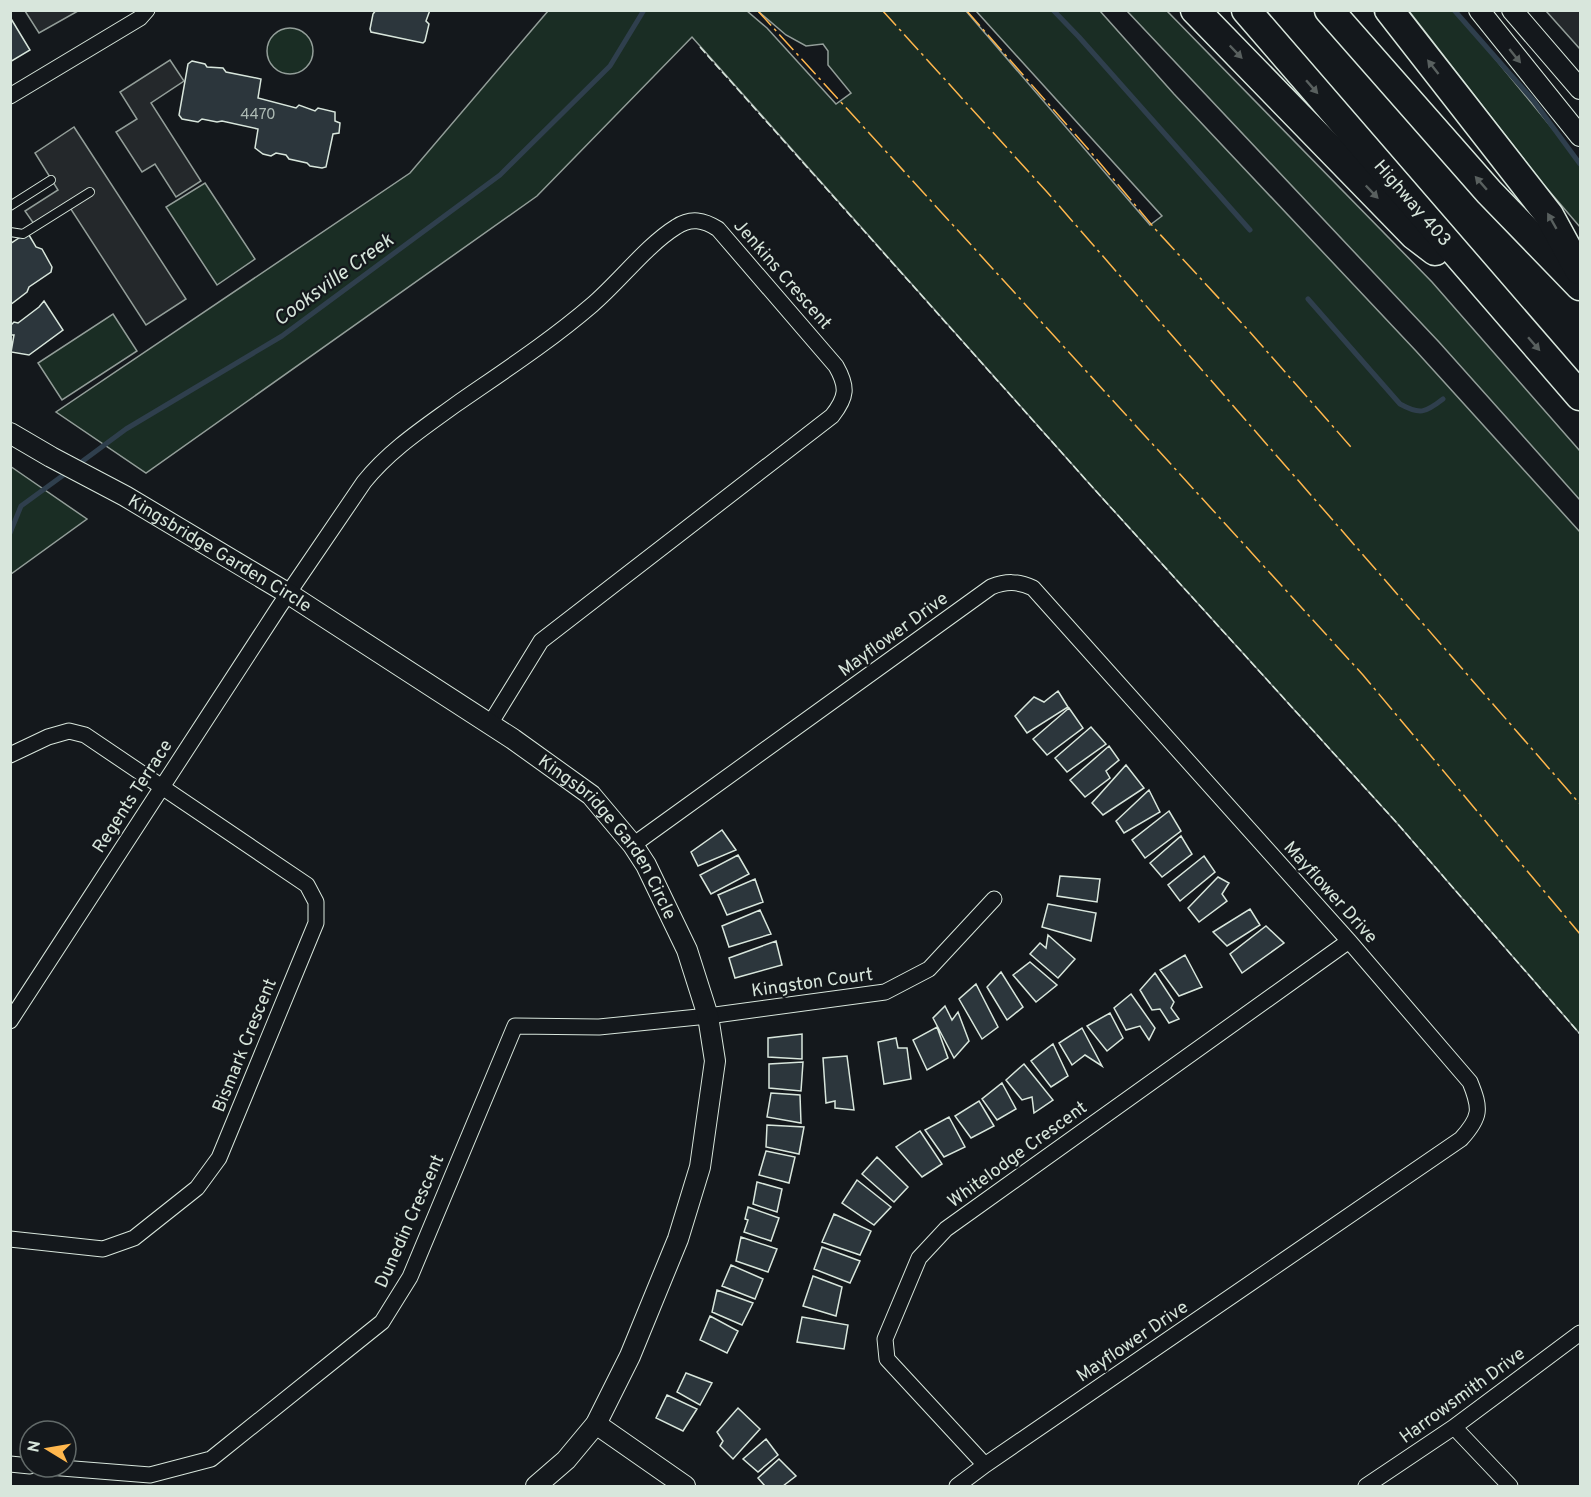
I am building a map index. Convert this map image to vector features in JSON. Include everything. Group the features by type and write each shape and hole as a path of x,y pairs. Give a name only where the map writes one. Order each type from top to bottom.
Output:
{"highway":[{"path":"1195,10 1414,235 1496,300"},
{"name":"Highway 403","path":"1246,10 1581,396"},
{"path":"1329,10 1489,192 1581,285"},
{"path":"1389,10 1549,215 1581,272"}],"street":[{"path":"10,96 140,18 147,10"},
{"path":"1479,10 1581,136"},
{"path":"1512,10 1581,89"},
{"name":"Jenkins Crescent","path":"289,594 364,482 401,444 593,305 676,226 690,220 705,221 718,229 836,366 844,379 841,404 832,416 542,641 490,724"},
{"name":"Kingsbridge Garden Circle","path":"10,433 111,488 289,594 490,724 591,795 633,845 646,865 687,950 708,1016 715,1061 700,1167 678,1239 630,1356 596,1424 566,1460 536,1486"},
{"name":"Mayflower Drive","path":"633,845 991,587 1013,582 1033,588 1349,941 1470,1082 1476,1097 1478,1112 1474,1124 1461,1139 957,1486"},
{"name":"Regents Terrace","path":"10,1021 289,594"},
{"name":"Bismark Crescent","path":"10,755 48,737 69,731 85,735 307,885 316,902 316,923 219,1158 197,1188 134,1238 103,1249 10,1239"},
{"name":"Kingston Court","path":"708,1016 885,992 929,969 994,899"},
{"name":"Whitelodge Crescent","path":"985,1465 887,1359 885,1339 919,1258 946,1229 1349,941"},
{"name":"Dunedin Crescent","path":"78,1469 150,1475 211,1460 382,1322 410,1276 515,1026 599,1027 708,1016"},
{"name":"Harrowsmith Drive","path":"1366,1486 1454,1426 1581,1333"},
{"path":"596,1424 685,1486"},
{"path":"1454,1426 1510,1486"}],"lane":[{"path":"10,206 51,180"},
{"path":"10,232 23,234 90,192"}],"green space":[{"path":"548,11 747,11 767,28 836,104 851,93 828,65 828,51 823,44 806,46 786,35 758,11 966,11 1150,225 1162,216 976,11 1100,11 1174,94 1416,351 1580,532 1580,1034 1396,822 1095,490 692,37 537,196 146,473 56,412 410,173"},
{"path":"1127,11 1167,11 1432,282 1580,451 1580,500 1439,342"},
{"path":"1409,11 1456,11 1580,162 1580,227 1543,184"},
{"path":"290,28 306,35 313,51 306,67 290,74 274,67 267,51 274,35"},
{"path":"205,183 255,259 217,285 166,207"},
{"path":"113,314 137,351 62,400 38,363"},
{"path":"10,466 87,519 11,574 10,574"}],"shaded area":[{"path":"25,11 78,11 39,33"},
{"path":"1546,11 1580,11 1580,49"},
{"path":"170,60 184,81 151,103 201,181 176,197 155,164 142,172 116,132 137,119 120,92"},
{"path":"74,127 186,299 146,325 67,203 34,224 25,211 58,190 35,153"}],"building":[{"path":"376,10 430,10 426,21 429,24 425,41 423,43 371,32 373,14"},
{"path":"10,17 30,50 10,62"},
{"path":"192,61 205,64 207,67 223,68 226,72 261,79 258,98 296,108 299,105 315,111 318,108 335,112 335,121 340,123 339,133 333,134 326,167 310,166 307,163 289,159 286,155 263,154 255,148 258,129 222,121 202,119 198,122 182,119 179,115 188,64"},
{"path":"25,234 29,235 36,247 42,249 52,267 51,272 29,287 27,292 10,305 10,244"},
{"path":"44,301 63,330 29,355 11,352 14,335 10,335 10,326 14,322 18,323"},
{"path":"1058,691 1068,707 1027,733 1015,716 1034,697 1044,702"},
{"path":"1069,708 1083,728 1047,755 1033,739"},
{"path":"1091,727 1106,744 1067,772 1055,758"},
{"path":"1109,746 1119,760 1106,771 1110,778 1085,797 1070,780"},
{"path":"1126,765 1144,788 1103,815 1092,803"},
{"path":"1149,790 1160,812 1124,833 1116,821"},
{"path":"1169,811 1181,831 1145,858 1132,840"},
{"path":"722,830 736,850 698,866 691,852"},
{"path":"1181,836 1192,854 1162,877 1150,863"},
{"path":"738,855 749,874 711,894 700,875"},
{"path":"1204,856 1215,872 1180,901 1168,885"},
{"path":"1060,876 1100,879 1097,902 1057,896"},
{"path":"1218,877 1229,883 1222,894 1227,901 1199,922 1188,908"},
{"path":"755,879 763,902 727,915 718,895"},
{"path":"1048,904 1096,913 1091,941 1042,927"},
{"path":"1250,909 1260,925 1227,946 1213,932"},
{"path":"760,910 771,934 729,947 722,926"},
{"path":"1266,926 1284,943 1242,973 1230,954"},
{"path":"1048,935 1075,959 1058,978 1030,954 1040,943 1046,948"},
{"path":"776,941 782,965 735,978 729,958"},
{"path":"1185,955 1202,987 1179,996 1160,970"},
{"path":"1030,962 1057,985 1036,1002 1013,975"},
{"path":"1001,972 1023,1007 1007,1020 987,987"},
{"path":"1155,973 1174,1002 1171,1008 1179,1019 1169,1023 1160,1009 1152,1010 1140,990"},
{"path":"976,984 998,1027 982,1039 959,999"},
{"path":"1131,994 1155,1028 1149,1040 1140,1026 1126,1030 1114,1008"},
{"path":"945,1006 952,1020 958,1012 969,1041 954,1058 933,1018"},
{"path":"1110,1013 1123,1038 1107,1051 1087,1026"},
{"path":"937,1027 948,1058 927,1070 913,1040"},
{"path":"1082,1028 1102,1066 1085,1055 1072,1065 1059,1043"},
{"path":"802,1034 802,1059 768,1057 768,1038"},
{"path":"896,1038 898,1048 907,1048 911,1079 884,1084 878,1042"},
{"path":"1053,1044 1068,1076 1051,1087 1031,1061"},
{"path":"847,1056 854,1110 835,1108 835,1101 826,1103 823,1058"},
{"path":"803,1062 801,1091 769,1088 769,1064"},
{"path":"1024,1064 1053,1100 1034,1113 1032,1097 1022,1100 1006,1080"},
{"path":"1002,1083 1016,1109 997,1120 982,1099"},
{"path":"771,1093 800,1095 801,1123 767,1117"},
{"path":"979,1101 994,1126 971,1138 955,1116"},
{"path":"949,1117 965,1147 944,1157 925,1130"},
{"path":"767,1125 804,1127 799,1154 766,1147"},
{"path":"920,1131 942,1164 922,1177 896,1147"},
{"path":"766,1151 795,1157 789,1183 759,1175"},
{"path":"877,1157 908,1187 894,1202 862,1174"},
{"path":"857,1180 891,1207 874,1225 842,1203"},
{"path":"757,1182 782,1189 777,1212 753,1204"},
{"path":"748,1207 779,1218 771,1241 744,1232 748,1220 745,1219"},
{"path":"834,1214 871,1231 860,1255 822,1242"},
{"path":"741,1237 777,1249 768,1272 736,1261"},
{"path":"822,1247 860,1261 850,1283 814,1269"},
{"path":"731,1265 763,1279 755,1299 722,1286"},
{"path":"813,1276 842,1287 836,1316 803,1306"},
{"path":"717,1290 753,1303 742,1325 712,1312"},
{"path":"710,1316 738,1331 727,1353 700,1340"},
{"path":"802,1317 848,1325 844,1349 797,1342"},
{"path":"686,1373 712,1383 700,1405 677,1392"},
{"path":"667,1395 697,1409 683,1431 656,1418"},
{"path":"738,1408 760,1429 733,1459 720,1446 723,1441 717,1432"},
{"path":"766,1439 778,1455 758,1472 743,1459"},
{"path":"779,1459 796,1476 783,1486 765,1486 758,1478"}],"waterway":[{"name":"Cooksville Creek","path":"76,466 126,429 282,336 500,175 610,66 644,10"},
{"path":"1053,10 1250,230"},
{"path":"1454,10 1533,100 1580,164"},
{"path":"1308,299 1400,404 1422,411 1443,399"},
{"name":"Cooksville Creek","path":"10,533 21,506 69,471"}],"fence":[{"path":"700,47 1095,490 1396,822 1580,1034"}],"power":[{"path":"757,10 1363,675 1580,934"},
{"path":"882,10 1047,192 1580,804"},
{"path":"966,10 1156,230 1351,447"}]}
